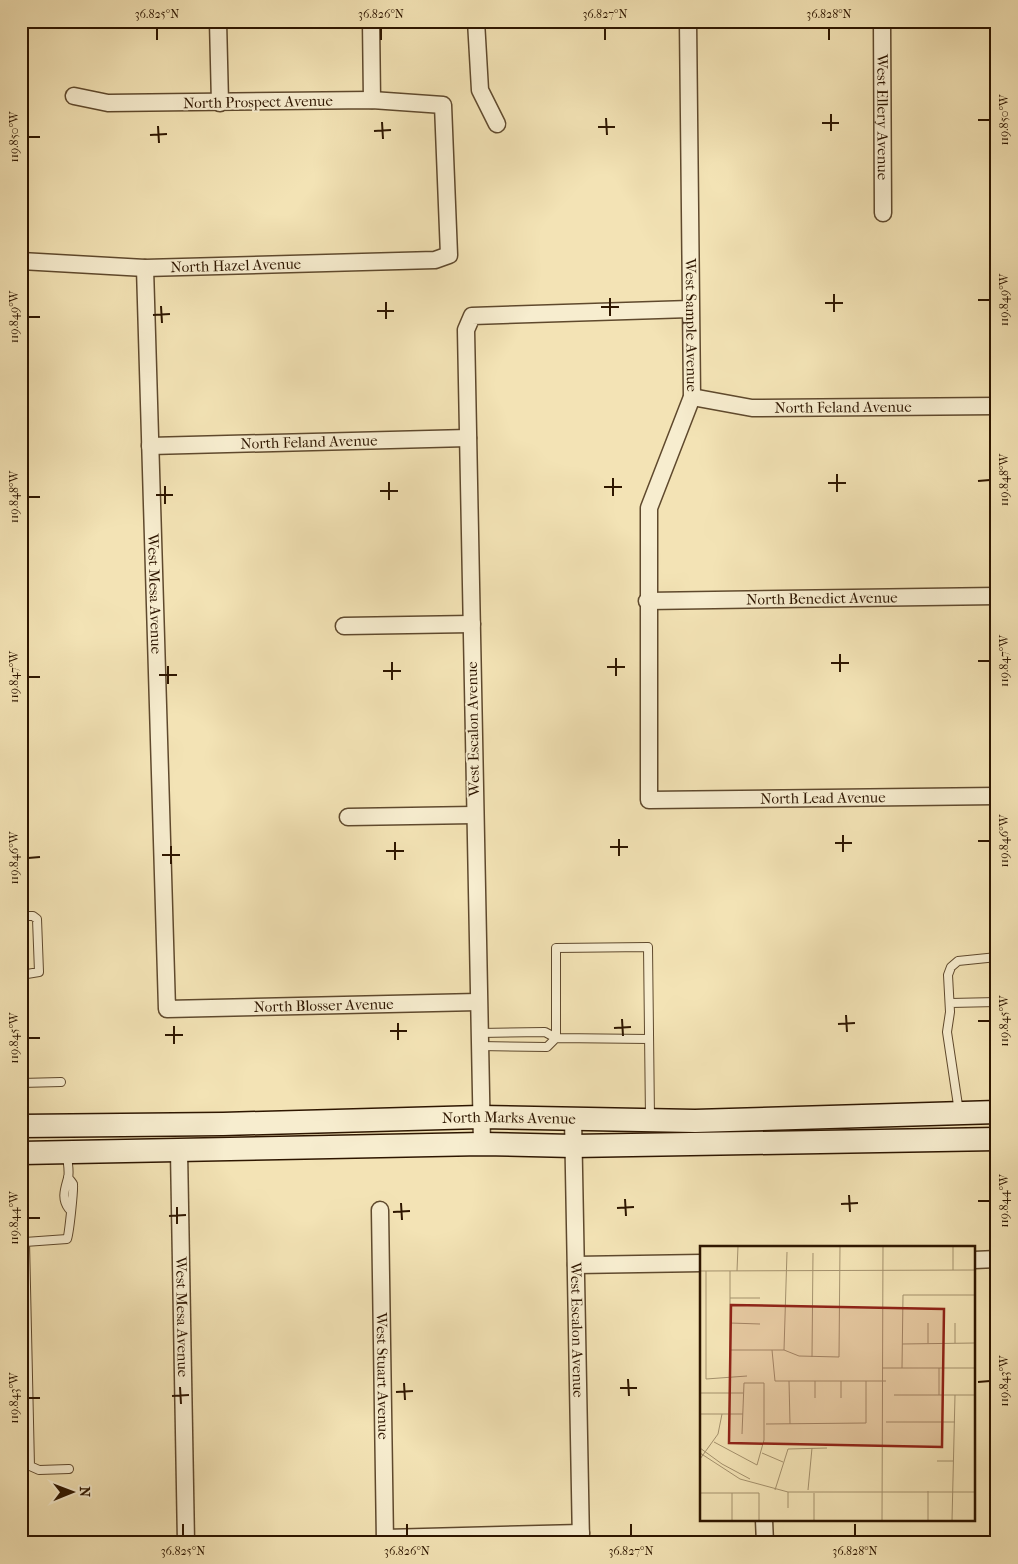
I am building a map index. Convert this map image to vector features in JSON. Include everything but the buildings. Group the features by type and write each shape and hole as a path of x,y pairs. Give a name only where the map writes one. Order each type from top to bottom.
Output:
{"main road":[{"name":"North Marks Avenue","path":"21,1126 322,1122 480,1117 695,1121 997,1112"},
{"path":"179,1151 192,1138 282,1135 312,1131 322,1122"},
{"name":"North Marks Avenue","path":"21,1153 179,1151 277,1147 482,1144 573,1146 997,1138"}],"street":[{"path":"218,21 220,103"},
{"path":"370,21 372,100"},
{"path":"476,21 480,90 497,124"},
{"name":"West Sample Avenue","path":"649,800 647,601 649,508 692,397 688,21"},
{"name":"West Ellery Avenue","path":"882,21 882,213"},
{"name":"North Prospect Avenue","path":"74,96 108,103 372,100 443,105 449,255"},
{"name":"North Hazel Avenue","path":"21,261 145,268 435,260 449,255"},
{"name":"West Mesa Avenue","path":"145,268 167,1009"},
{"name":"West Escalon Avenue","path":"482,1144 468,438 464,341 466,330 472,316 690,309"},
{"name":"North Feland Avenue","path":"692,397 752,408 997,406"},
{"name":"North Feland Avenue","path":"150,446 468,438"},
{"name":"North Benedict Avenue","path":"647,601 997,596"},
{"path":"344,626 472,624"},
{"name":"North Lead Avenue","path":"649,800 997,796"},
{"path":"348,817 474,815"},
{"name":"North Blosser Avenue","path":"167,1009 478,1002"},
{"name":"West Escalon Avenue","path":"573,1118 581,1538"},
{"name":"West Mesa Avenue","path":"179,1151 186,1543"},
{"name":"West Stuart Avenue","path":"380,1210 385,1540"},
{"path":"976,1260 997,1259"},
{"path":"576,1265 700,1263"},
{"path":"764,1522 765,1543"},
{"path":"385,1540 581,1538"}],"lane":[{"path":"21,916 33,916 37,919 39,972 35,975 21,975"},
{"path":"479,1040 547,1047 556,1038 556,948 648,947 650,1120"},
{"path":"960,1114 947,1032 950,1003 948,975 952,966 958,961 997,957"},
{"path":"950,1003 997,1002"},
{"path":"479,1040 545,1032 556,1038 649,1039"},
{"path":"21,1083 61,1082"},
{"path":"30,1466 23,1242 68,1239 69,1209 73,1202 73,1184 68,1177 67,1152"},
{"path":"21,1466 30,1466 39,1470 69,1469"}]}
